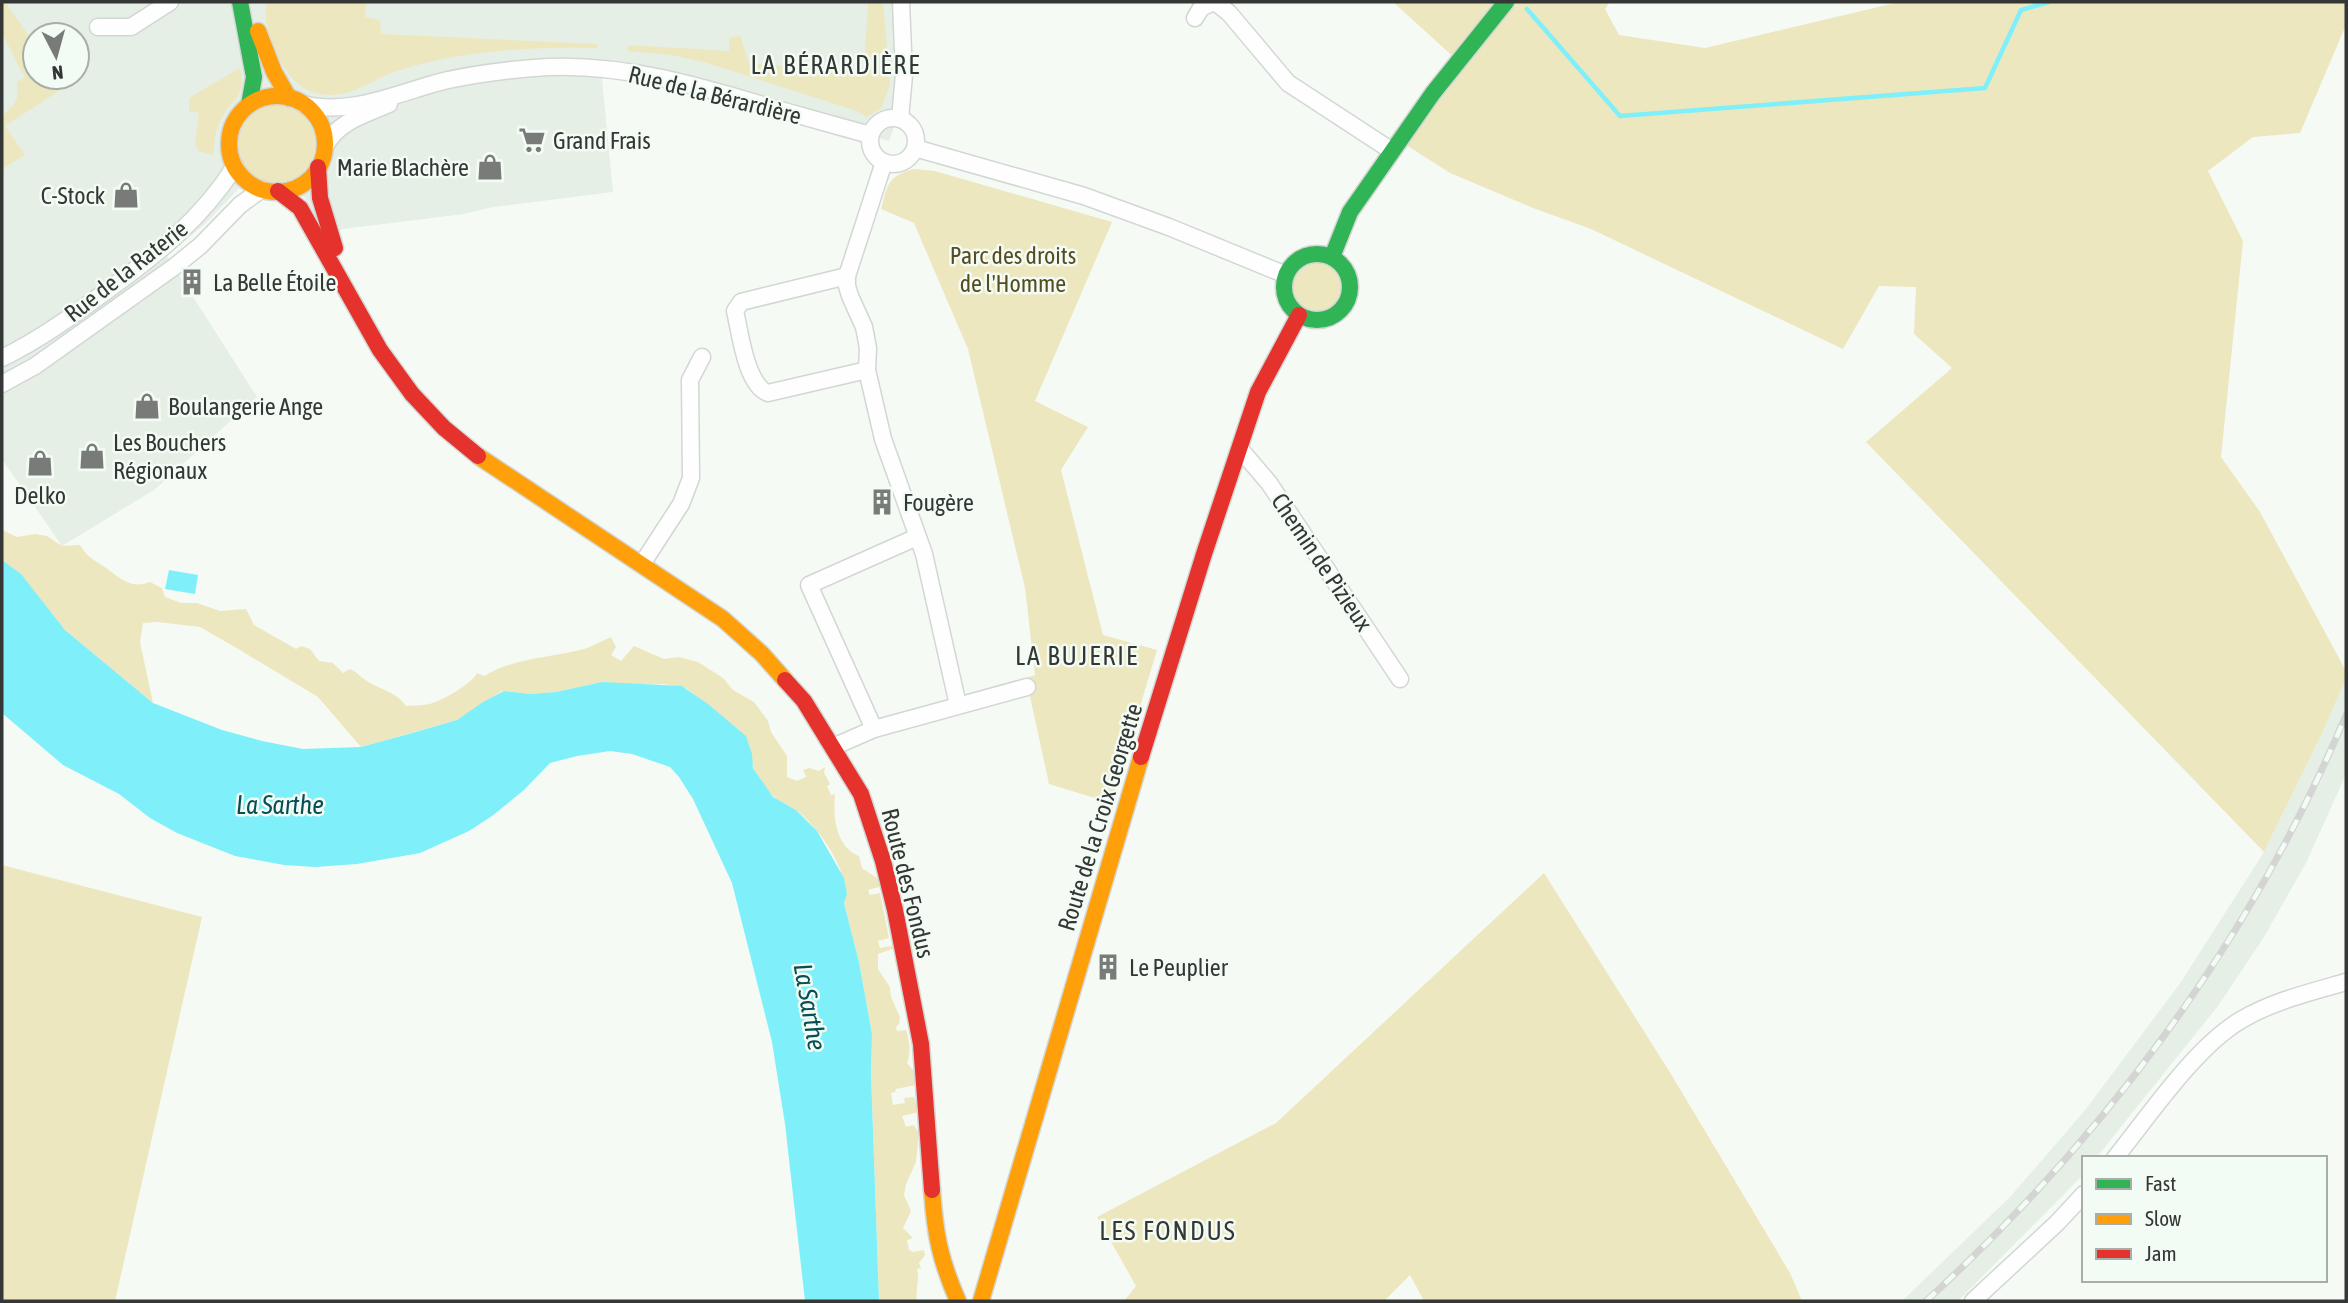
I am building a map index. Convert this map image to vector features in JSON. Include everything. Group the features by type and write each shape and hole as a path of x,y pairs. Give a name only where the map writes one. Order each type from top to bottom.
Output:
{"street":[{"path":"98,27 131,27 170,2"},
{"path":"240,2 254,77 249,105"},
{"path":"248,2 265,51 296,101 319,122 325,146 318,167 302,184 290,190 270,190 246,180 235,166 230,152 230,133 238,116 249,105 265,98 296,101"},
{"path":"900,119 904,75 901,2"},
{"path":"1195,18 1201,8 1214,2 1229,13 1287,83 1392,151"},
{"path":"1332,257 1350,212 1433,93 1506,2"},
{"name":"Rue de la Bérardière","path":"296,101 321,109 345,108 433,84 504,71 550,67 610,69 694,85 870,135"},
{"name":"Rue de la Bérardière","path":"325,146 332,134 351,121 433,84"},
{"path":"900,119 915,134 915,148 906,160 899,163 884,162 873,153 870,135 880,122 900,119"},
{"path":"915,148 1084,196 1286,275"},
{"path":"884,162 847,286 864,327 868,348 867,370 883,439 924,554 957,705"},
{"name":"Rue de la Raterie","path":"2,358 23,348 81,310 160,251 205,207 235,166"},
{"name":"Route des Fondus","path":"318,167 318,199 356,307"},
{"name":"Rue de la Raterie","path":"2,384 35,366 174,267 206,240 240,205 270,190"},
{"name":"Route des Fondus","path":"270,190 300,208 380,350 427,411 461,444 567,518 642,564 723,619 762,654 804,701 833,747 861,794 883,861 895,910 921,1044 934,1233 943,1267 958,1301"},
{"path":"1310,255 1332,257 1348,274 1350,292 1347,303 1331,318 1320,320 1299,315 1285,298 1286,275 1292,266 1310,255"},
{"path":"848,276 741,302 735,311 750,373 755,386 761,390 768,393 867,370"},
{"name":"Route de la Croix Georgette","path":"981,1301 1144,747 1258,392 1299,315"},
{"path":"642,564 681,504 691,478 690,380 702,357"},
{"path":"2,374 30,362"},
{"name":"Chemin de Pizieux","path":"1240,449 1269,482 1400,679"},
{"path":"874,729 809,585 917,537"},
{"path":"833,747 874,729 1027,687"},
{"path":"2117,1156 2214,1039 2241,1020 2269,1007 2346,982"},
{"path":"1973,1301 2082,1196"}],"shaded area":[{"path":"2,2 900,2 897,119 889,141 718,92 601,69 613,192 343,229 322,237 308,202 297,187 290,190 258,188 246,181 206,223 167,256 257,397 154,490 62,546 2,459"},
{"path":"2346,678 2346,774 2307,861 2264,937 2218,1006 2098,1156 2082,1156 2081,1177 1964,1295 1957,1301 1902,1301 2011,1196 2086,1109 2181,982 2264,852"}],"green space":[{"path":"2,2 5,2 21,25 21,70 2,33"},
{"path":"267,2 366,2 365,17 380,20 381,34 597,44 597,48 521,49 446,58 397,71 349,92 322,94 301,86 278,57 266,22"},
{"path":"868,2 883,2 890,85 881,108 867,117 857,111 707,63 672,55 627,51 628,45 729,51 729,38 740,35 749,63 864,72"},
{"path":"1393,2 1610,2 1605,9 1619,35 1705,48 1895,3 2346,2 2346,25 2300,133 2253,137 2208,171 2243,241 2221,457 2260,512 2346,671 2346,678 2325,727 2264,852 1866,442 1952,368 1914,334 1916,287 1879,286 1843,349 1591,229 1450,173 1400,141 1458,61"},
{"path":"240,68 241,90 220,121 214,155 198,151 195,142 199,113 189,111 189,98"},
{"path":"21,80 21,91 59,91 5,126 25,155 2,169 2,116 15,102 17,82"},
{"path":"276,105 291,108 308,122 315,144 312,159 298,176 276,183 261,180 244,166 237,144 240,129 254,112"},
{"name":"Parc des droits de l'Homme","path":"914,169 935,171 1112,222 1035,401 1088,427 1061,470 1103,635 1157,650 1111,803 1049,784 1026,678 1035,675 1025,588 968,349 914,223 881,209 885,194 894,178"},
{"path":"1317,262 1327,264 1335,270 1341,278 1341,298 1335,306 1327,312 1317,314 1307,312 1299,306 1293,298 1291,288 1293,278 1299,270 1307,264"},
{"path":"2,530 17,537 35,534 47,536 62,546 80,545 90,557 123,580 133,584 150,582 162,588 165,597 181,603 197,603 220,611 246,609 254,625 296,649 301,646 310,649 319,661 333,663 343,673 352,670 397,697 406,706 427,705 440,700 463,687 477,673 484,676 507,665 584,649 611,637 616,647 611,655 621,661 634,646 664,659 679,657 698,662 723,678 733,690 754,702 787,756 787,777 797,781 806,777 803,770 809,768 819,771 825,767 824,773 830,784 827,786 831,795 835,794 835,821 840,838 859,856 862,868 880,880 879,887 868,890 870,895 880,893 889,938 878,941 880,948 895,948 878,954 878,969 890,987 891,997 900,1017 897,1031 906,1030 910,1046 907,1063 914,1071 916,1085 896,1089 891,1093 893,1105 905,1103 904,1098 914,1097 919,1112 902,1116 906,1127 914,1125 919,1133 916,1162 904,1195 911,1211 903,1228 913,1238 907,1240 909,1250 924,1250 925,1255 919,1263 921,1268 917,1269 917,1301 879,1301 872,1034 859,962 844,903 843,879 832,852 814,828 796,810 775,798 767,788 754,769 746,741 739,730 686,688 664,684 602,682 556,692 531,694 502,691 457,720 361,747 318,697 200,627 158,622 143,623 140,642 153,703 65,630 21,575 2,560"},
{"path":"2,865 202,917 115,1301 2,1301"},
{"path":"1544,873 1671,1074 1790,1273 1802,1301 1424,1301 1410,1275 1384,1301 1124,1301 1136,1286 1097,1217 1276,1123"}],"water":[{"name":"La Sarthe","path":"2,560 21,574 65,630 153,703 222,730 262,741 303,749 361,747 457,720 504,691 531,694 556,692 602,682 682,686 746,736 753,768 773,797 796,810 817,831 844,878 847,894 844,903 859,962 872,1034 879,1301 805,1301 785,1124 772,1042 732,883 693,799 670,767 632,754 610,751 550,763 524,790 492,816 469,831 420,853 357,864 315,867 284,865 235,856 177,833 150,818 119,794 63,765 2,713"},
{"path":"169,570 198,575 195,594 165,589"}],"waterway":[{"path":"1527,9 1620,116 1985,88 2021,10 2049,2"}],"railway":[{"path":"1926,1301 2054,1172 2113,1103 2168,1030 2219,955 2266,877 2309,797 2346,715"}],"traffic: fast":[{"path":"240,2 254,77 249,105"},
{"path":"1332,257 1350,212 1433,93 1506,2"},
{"path":"1317,254 1330,256 1340,264 1348,274 1350,287 1348,300 1340,310 1330,318 1317,320 1304,318 1294,310 1286,300 1284,287 1286,274 1294,264 1304,256 1317,254"}],"traffic: slow":[{"path":"258,31 274,72 289,98"},
{"path":"277,96 295,100 311,110 321,126 325,144 321,162 311,178 295,188 277,192 259,188 243,178 233,162 229,144 233,126 243,110 259,100 277,96"},
{"path":"478,456 723,619 762,654 785,680"},
{"path":"981,1301 1141,757"},
{"path":"932,1190 939,1247 958,1301"}],"traffic: jam":[{"path":"318,167 320,198 335,248"},
{"path":"278,191 300,208 380,350 412,394 444,428 478,456"},
{"path":"1141,757 1258,392 1299,315"},
{"path":"785,680 804,701 861,794 883,861 921,1044 932,1190"}],"place":[{"name":"Grand Frais","path":"532,140"},
{"name":"Marie Blachère","path":"490,167"},
{"name":"C-Stock","path":"126,195"},
{"name":"La Belle Étoile","path":"192,282"},
{"name":"Boulangerie Ange","path":"147,406"},
{"name":"Les Bouchers Régionaux","path":"92,456"},
{"name":"Delko","path":"40,463"},
{"name":"Fougère","path":"882,502"},
{"name":"Le Peuplier","path":"1108,967"}],"district":[{"name":"LA BÉRARDIÈRE","path":"836,65"},
{"name":"LA BUJERIE","path":"1077,656"},
{"name":"LES FONDUS","path":"1168,1231"}]}
